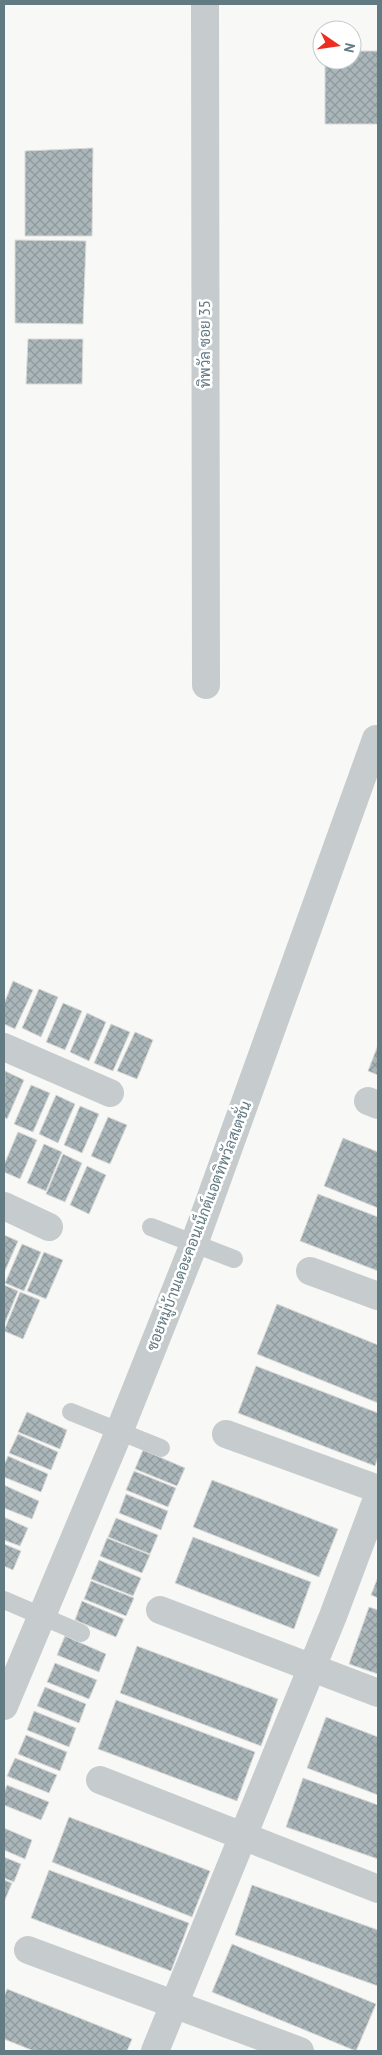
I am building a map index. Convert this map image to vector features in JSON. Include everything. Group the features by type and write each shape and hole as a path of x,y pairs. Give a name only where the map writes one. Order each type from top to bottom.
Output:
{"street":[{"name":"ทิพวัล ซอย 35","path":"205,4 206,685"},
{"name":"ซอยหมู่บ้านเดอะคอนเน็กต์แอตทิพวัลสเตชั่น","path":"4,1706 119,1432 194,1244 376,739"},
{"path":"4,1047 110,1094"},
{"path":"4,1206 49,1227"},
{"path":"310,1271 378,1296"},
{"path":"226,1434 378,1489"},
{"path":"155,2051 310,1668 333,1616 378,1496"},
{"path":"160,1610 378,1693"},
{"path":"100,1780 378,1890"},
{"path":"28,1950 300,2051"}],"lane":[{"path":"151,1227 234,1259"},
{"path":"71,1412 161,1448"},
{"path":"4,1600 81,1633"}],"building":[{"path":"362,51 378,51 378,124 325,124 325,70 362,70"},
{"path":"93,148 92,236 25,236 25,151"},
{"path":"15,240 86,241 83,324 15,323"},
{"path":"28,339 83,339 82,384 26,384"},
{"path":"13,981 33,990 15,1029 4,1024 4,1004"},
{"path":"39,989 58,997 41,1037 22,1028"},
{"path":"63,1003 82,1011 65,1050 46,1042"},
{"path":"87,1013 106,1022 89,1061 70,1052"},
{"path":"111,1024 130,1032 113,1071 94,1063"},
{"path":"135,1032 153,1040 137,1079 117,1071"},
{"path":"378,1045 378,1075 368,1071"},
{"path":"5,1071 24,1080 7,1119 4,1117"},
{"path":"31,1085 50,1093 33,1132 14,1124"},
{"path":"56,1095 75,1104 58,1143 39,1134"},
{"path":"80,1106 99,1114 82,1153 64,1145"},
{"path":"108,1117 127,1125 110,1164 91,1156"},
{"path":"18,1132 37,1140 20,1179 4,1172 4,1165"},
{"path":"343,1138 378,1152 378,1208 324,1186"},
{"path":"44,1144 62,1152 46,1191 27,1183"},
{"path":"63,1154 82,1163 65,1202 46,1194"},
{"path":"87,1166 106,1175 89,1214 70,1205"},
{"path":"318,1194 378,1217 378,1271 300,1241"},
{"path":"4,1235 18,1241 4,1273"},
{"path":"22,1244 41,1252 24,1291 5,1283"},
{"path":"44,1252 63,1260 46,1299 27,1291"},
{"path":"4,1285 18,1291 4,1325"},
{"path":"20,1292 40,1300 23,1339 4,1331"},
{"path":"277,1304 378,1345 378,1403 257,1354"},
{"path":"256,1366 378,1413 378,1457 375,1466 238,1413"},
{"path":"27,1412 67,1430 60,1449 18,1432"},
{"path":"18,1434 58,1452 51,1470 9,1453"},
{"path":"143,1450 185,1468 177,1486 135,1469"},
{"path":"8,1456 48,1474 41,1492 4,1477 4,1465"},
{"path":"134,1471 176,1488 168,1507 126,1490"},
{"path":"212,1480 338,1529 319,1577 193,1527"},
{"path":"4,1485 39,1501 32,1519 4,1508"},
{"path":"126,1494 168,1511 161,1530 119,1513"},
{"path":"4,1517 28,1528 20,1546 4,1540"},
{"path":"116,1518 158,1535 150,1554 108,1537"},
{"path":"193,1537 311,1582 294,1629 175,1583"},
{"path":"107,1538 150,1555 142,1573 100,1556"},
{"path":"4,1544 21,1551 13,1570 4,1566"},
{"path":"99,1560 141,1578 133,1596 91,1579"},
{"path":"378,1577 378,1598 371,1595"},
{"path":"91,1581 134,1598 126,1616 84,1599"},
{"path":"82,1601 124,1619 116,1637 75,1620"},
{"path":"369,1607 378,1610 378,1674 349,1664"},
{"path":"65,1636 106,1654 99,1672 57,1655"},
{"path":"137,1646 278,1699 261,1746 120,1693"},
{"path":"55,1663 97,1680 89,1699 47,1682"},
{"path":"45,1687 86,1704 79,1723 37,1706"},
{"path":"116,1700 255,1752 237,1801 98,1749"},
{"path":"34,1711 76,1728 69,1747 27,1730"},
{"path":"326,1717 378,1737 378,1795 307,1768"},
{"path":"26,1735 67,1752 60,1771 18,1754"},
{"path":"15,1758 57,1775 49,1793 7,1776"},
{"path":"303,1778 378,1805 378,1859 286,1827"},
{"path":"7,1785 49,1802 41,1820 4,1805 4,1793"},
{"path":"69,1817 210,1871 192,1917 52,1862"},
{"path":"4,1828 32,1840 25,1859 4,1850"},
{"path":"4,1857 21,1864 14,1882 4,1878"},
{"path":"49,1870 189,1923 171,1971 31,1918"},
{"path":"4,1880 12,1883 4,1902"},
{"path":"252,1885 378,1930 378,1986 235,1935"},
{"path":"232,1944 376,2004 356,2051 212,1992"},
{"path":"7,1989 132,2039 127,2051 34,2051 4,2039 4,1997"}]}
